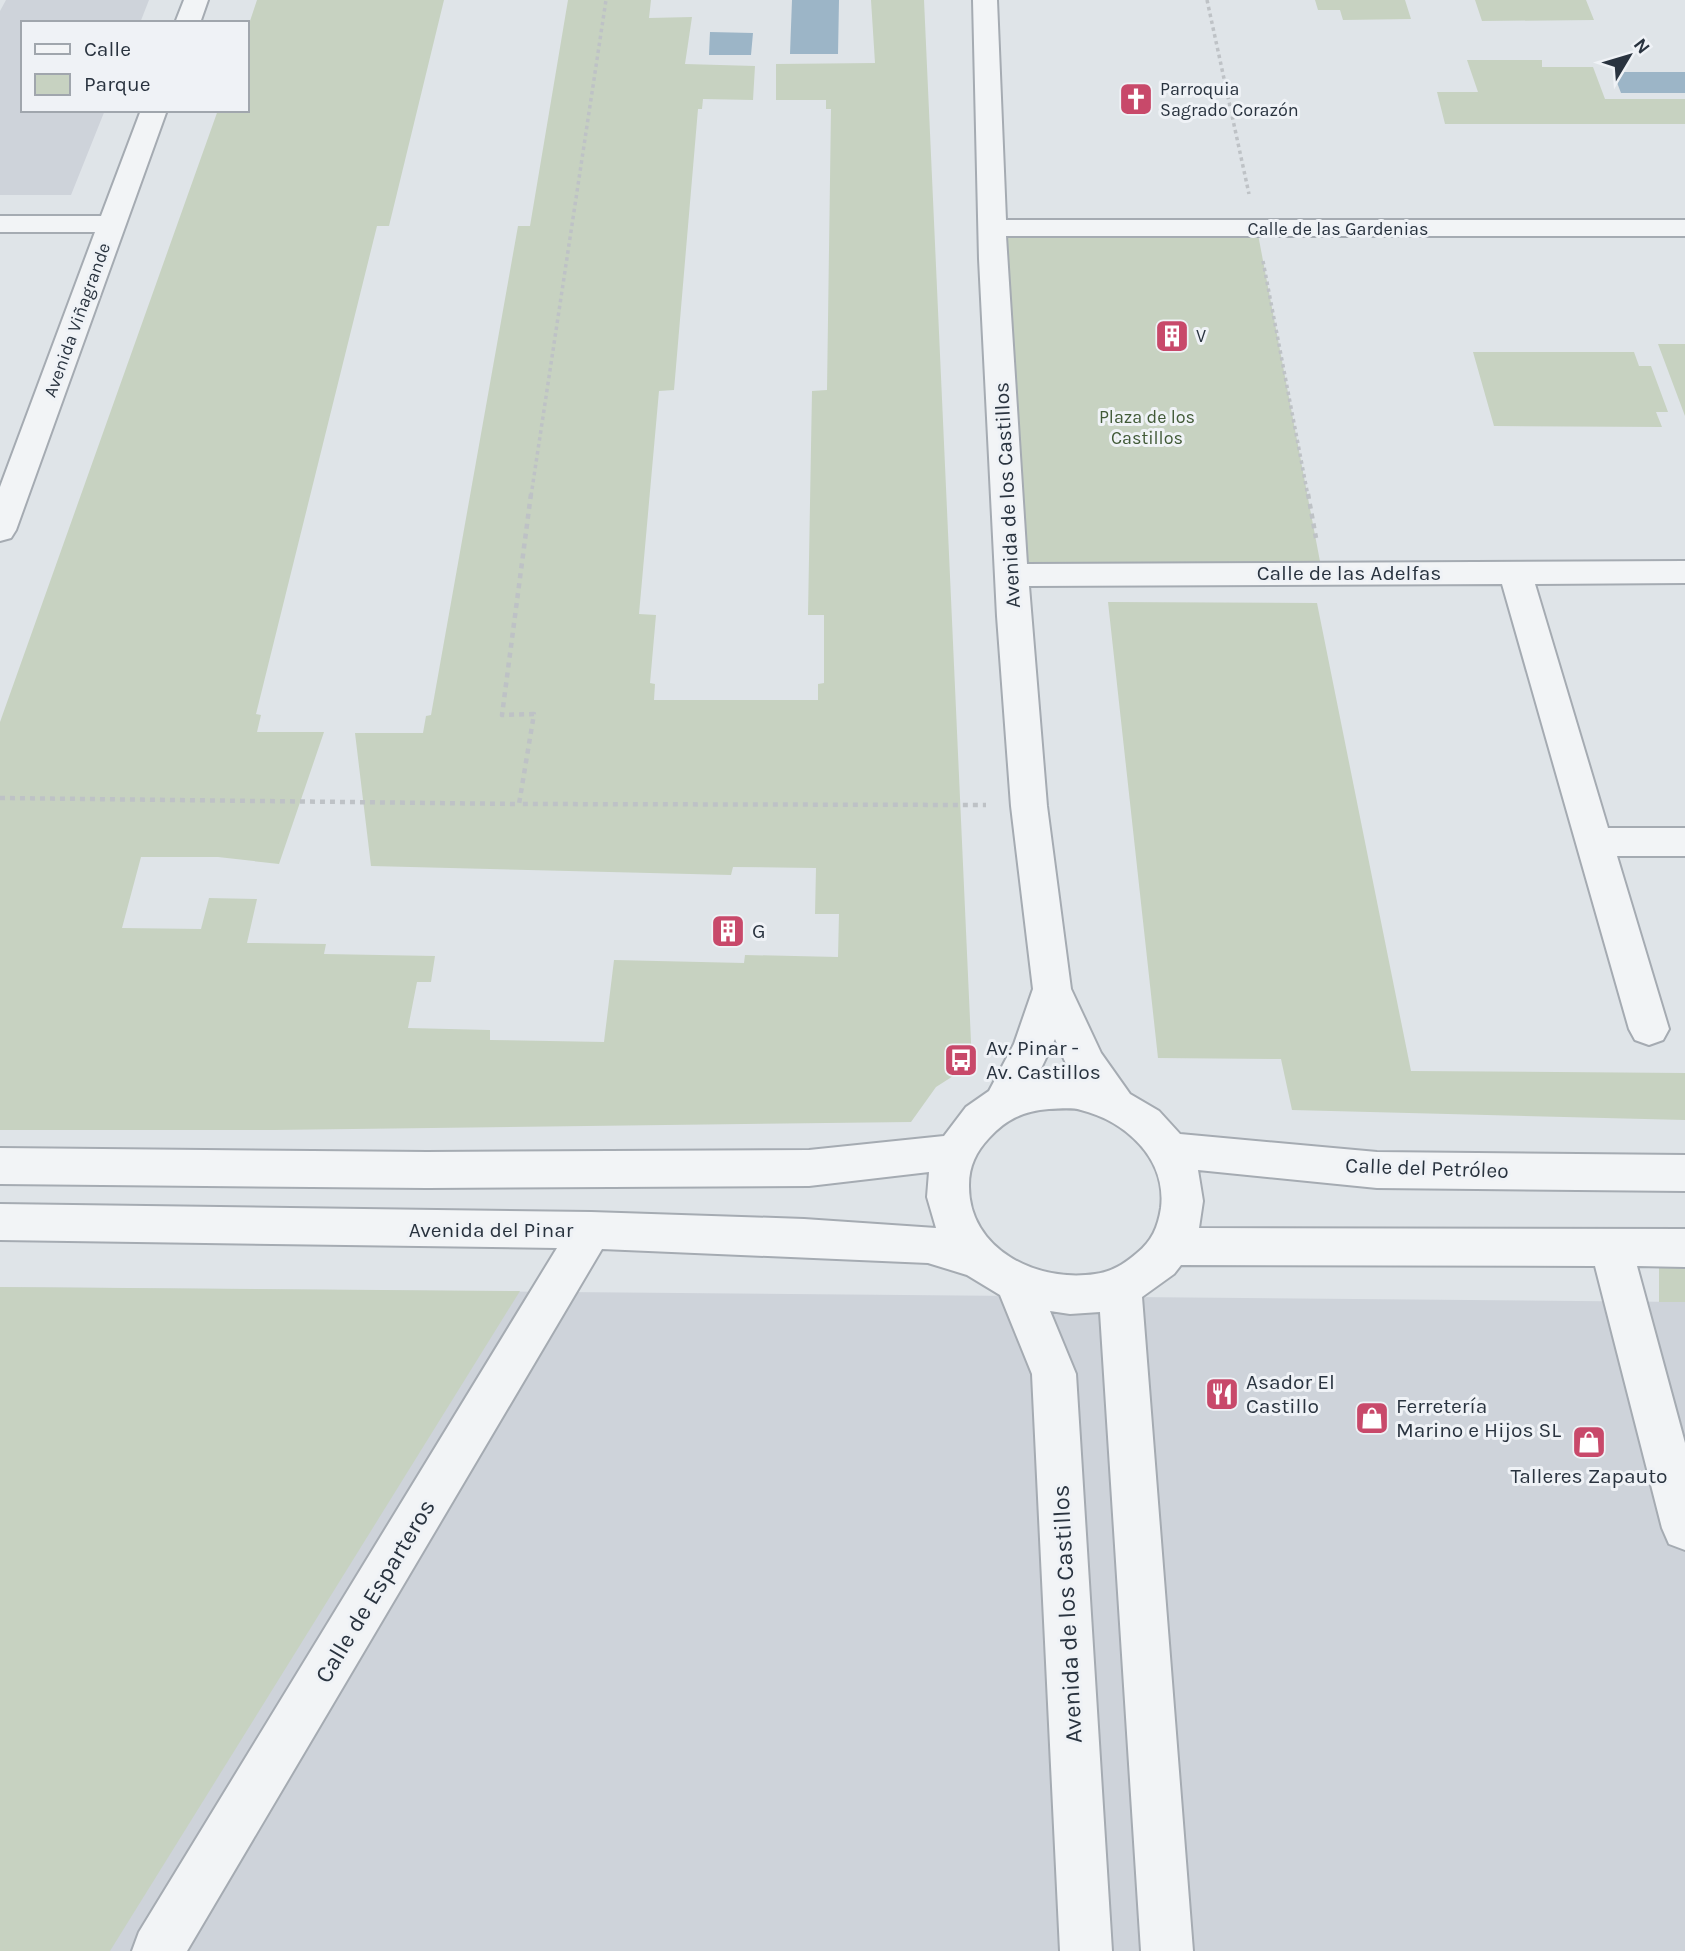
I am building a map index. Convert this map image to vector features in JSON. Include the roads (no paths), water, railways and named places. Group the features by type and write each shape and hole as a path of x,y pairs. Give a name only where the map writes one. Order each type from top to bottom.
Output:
{"street":[{"path":"188,21 196,0"},
{"name":"Avenida de los Castillos","path":"985,0 992,228 1012,575 1029,806 1052,989 1085,1063 1115,1104"},
{"name":"Avenida Viñagrande","path":"0,530 153,112"},
{"path":"0,224 111,224"},
{"name":"Calle de las Gardenias","path":"992,228 1685,228"},
{"name":"Calle de las Adelfas","path":"1012,575 1685,572"},
{"path":"1517,574 1649,1029"},
{"path":"1594,842 1685,842"},
{"name":"Avenida de los Castillos","path":"1003,1103 1033,1045 1052,989"},
{"path":"1078,1092 1115,1104 1146,1123 1169,1150 1182,1182 1184,1215 1171,1246 1146,1273 1120,1289 1067,1296 998,1272 955,1226 946,1189 953,1152 973,1124 1003,1103 1042,1093 1078,1092"},
{"name":"Calle del Petróleo","path":"1169,1150 1377,1170 1685,1172"},
{"path":"0,1167 427,1170 809,1168 953,1152"},
{"name":"Avenida del Pinar","path":"0,1222 591,1230 928,1244 998,1272"},
{"name":"Calle de Esparteros","path":"158,1951 591,1230"},
{"path":"1171,1246 1685,1248"},
{"path":"1611,1248 1685,1528"},
{"name":"Avenida de los Castillos","path":"998,1272 1054,1374 1086,1951"},
{"path":"1120,1289 1167,1951"}],"water":[{"path":"792,0 839,0 838,54 790,54"},
{"path":"710,32 753,33 751,55 709,55"},
{"path":"1613,72 1685,72 1685,93 1621,93"}],"place":[{"name":"Parroquia Sagrado Corazón","path":"1136,99"},
{"name":"V","path":"1172,336"},
{"name":"G","path":"728,931"},
{"name":"Av. Pinar - Av. Castillos","path":"961,1060"},
{"name":"Asador El Castillo","path":"1222,1394"},
{"name":"Ferretería Marino e Hijos SL","path":"1372,1418"},
{"name":"Talleres Zapauto","path":"1589,1442"}],"park label":[{"name":"Plaza de los Castillos","path":"1147,427"}]}
